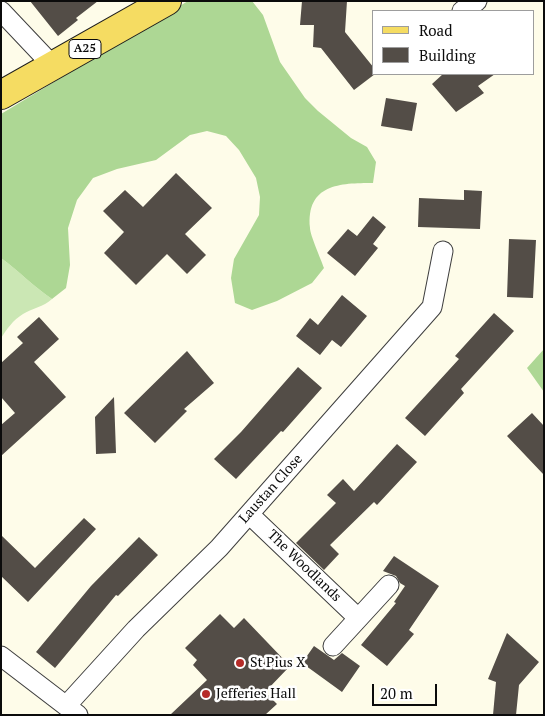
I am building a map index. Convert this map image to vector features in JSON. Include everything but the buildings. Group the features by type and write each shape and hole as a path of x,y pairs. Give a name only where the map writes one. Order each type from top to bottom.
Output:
{"main road":[{"name":"A25","path":"1,95 168,1"}],"street":[{"path":"464,10 477,1"},
{"path":"1,11 53,66"},
{"name":"Laustan Close","path":"72,710 136,629 219,548 432,307 443,251"},
{"name":"The Woodlands","path":"250,514 358,618"},
{"path":"333,646 389,585"},
{"path":"1,656 72,710"}],"green space":[{"path":"188,1 252,1 263,15 280,62 305,98 351,138 367,147 376,162 373,183 338,186 319,194 310,213 310,231 324,268 312,283 277,301 252,310 235,303 231,278 234,259 259,215 260,197 256,178 239,150 226,136 207,131 190,135 156,160 117,169 93,178 77,200 68,228 70,265 66,288 52,299 1,258 1,114"},
{"path":"1,258 52,299 19,316 1,338"},
{"path":"544,349 544,392 527,368"}],"place":[{"name":"St Pius X","path":"240,663"},
{"name":"Jefferies Hall","path":"206,694"}]}
